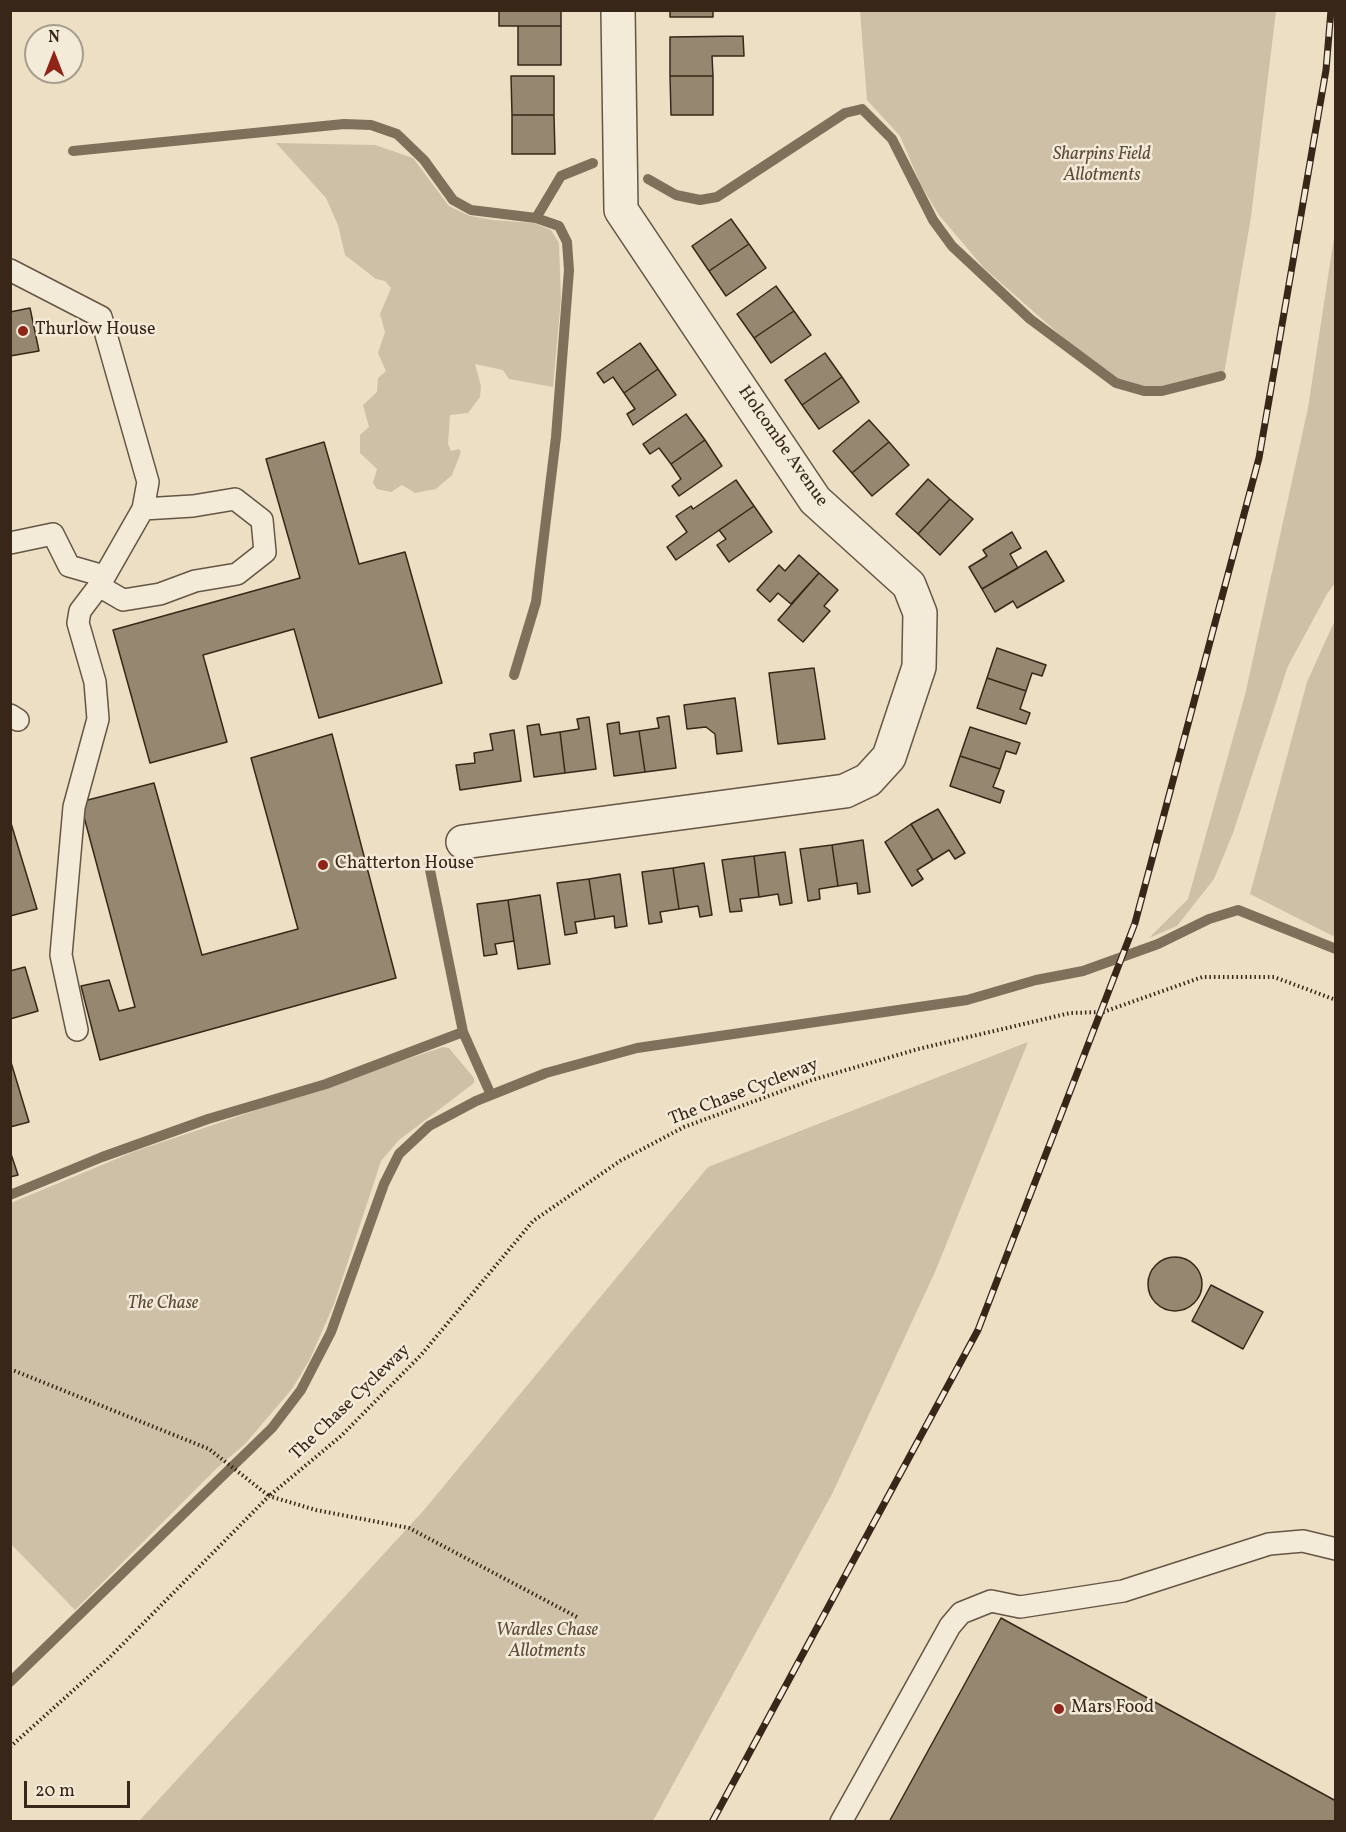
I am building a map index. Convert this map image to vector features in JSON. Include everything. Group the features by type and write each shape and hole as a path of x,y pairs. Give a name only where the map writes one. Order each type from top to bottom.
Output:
{"street":[{"name":"Holcombe Avenue","path":"463,842 844,791 868,780 889,757 919,667 920,613 909,585 815,500 621,210 618,10"}],"lane":[{"path":"10,270 101,317 148,482 143,509 102,581 80,612 78,623 94,682 98,719 74,807 61,955 77,1030"},
{"path":"10,543 53,534 69,566 102,581 123,600 160,594 195,581 237,574 265,552 262,520 235,499 193,507 143,509"},
{"path":"841,1821 950,1626 961,1613 991,1601 1020,1607 1123,1591 1269,1544 1303,1541 1335,1549"}],"path":[{"name":"The Chase Cycleway","path":"10,1747 107,1660 269,1496 341,1436 421,1355 533,1221 620,1161 684,1127 812,1080 918,1049 1070,1013 1103,1012 1202,977 1274,977 1335,1000"},
{"path":"10,1369 209,1449 269,1496 316,1510 408,1528 578,1617"}],"green space":[{"name":"Sharpins Field Allotments","path":"860,11 1276,11 1251,217 1224,374 1162,388 1148,388 1117,379 1076,349 984,268 939,215 921,185 900,136 867,100"},
{"path":"276,143 375,145 413,158 449,206 470,216 534,223 551,230 559,243 561,299 553,387 509,379 503,370 475,364 481,386 480,397 468,413 450,415 448,444 451,451 459,449 461,452 452,475 436,489 415,493 402,485 391,492 377,489 373,483 377,469 360,453 360,435 369,427 363,405 377,392 378,378 386,371 378,353 385,332 380,314 391,288 385,281 376,279 345,255 338,225 326,198"},
{"path":"1335,231 1335,583 1288,666 1233,833 1214,879 1177,926 1149,938 1188,899 1245,695 1308,408"},
{"path":"1335,620 1335,937 1250,894 1307,682"},
{"name":"Wardles Chase Allotments","path":"1028,1042 935,1272 833,1492 653,1821 139,1821 424,1510 708,1167"},
{"name":"The Chase","path":"443,1047 449,1048 474,1078 474,1083 399,1140 381,1161 334,1304 310,1359 292,1389 245,1444 217,1468 75,1610 11,1544 11,1203 133,1152"}],"building":[{"path":"499,10 561,10 561,26 499,26"},
{"path":"670,10 713,10 713,17 670,17"},
{"path":"518,26 561,26 561,65 518,65"},
{"path":"743,36 744,56 712,56 713,76 670,76 670,37"},
{"path":"511,76 554,76 554,115 512,115"},
{"path":"670,76 713,76 713,115 671,115"},
{"path":"512,115 554,115 555,154 512,154"},
{"path":"731,219 749,244 709,271 692,246"},
{"path":"749,244 766,268 726,296 709,271"},
{"path":"776,286 794,311 754,338 737,314"},
{"name":"Thurlow House","path":"30,308 39,351 10,356 10,312"},
{"path":"794,311 811,335 771,363 754,338"},
{"path":"640,343 658,369 624,393 613,377 604,383 597,373"},
{"path":"825,353 842,377 802,405 785,380"},
{"path":"658,369 676,395 633,425 627,414 635,409 624,393"},
{"path":"842,377 859,402 819,429 802,405"},
{"path":"686,414 705,440 671,464 659,448 650,454 643,444"},
{"path":"869,420 889,442 852,473 833,451"},
{"path":"705,440 722,466 679,496 672,486 681,479 671,464"},
{"path":"324,442 359,564 405,552 442,683 319,718 294,629 203,655 227,742 150,763 113,630 300,578 266,459"},
{"path":"889,442 909,465 872,496 852,473"},
{"path":"928,479 950,499 918,534 896,514"},
{"path":"736,480 754,506 676,560 667,547 687,532 676,516 691,506 693,509"},
{"path":"950,499 973,519 940,555 918,534"},
{"path":"754,506 772,532 729,562 717,545 726,539 719,530"},
{"path":"1012,532 1021,548 1010,554 1018,568 982,589 969,567 987,556 983,550"},
{"path":"1046,551 1064,581 1017,608 1013,601 995,612 982,589"},
{"path":"799,555 819,573 791,604 778,593 770,602 757,590 779,565 785,571"},
{"path":"819,573 838,590 824,606 830,611 803,642 778,620"},
{"path":"997,648 1046,665 1042,676 1032,673 1026,691 987,678"},
{"path":"814,668 825,739 778,744 769,673"},
{"path":"987,678 1026,691 1020,709 1030,713 1026,724 977,708"},
{"path":"735,698 742,751 717,754 715,734 706,727 687,729 684,705"},
{"path":"669,716 676,768 645,772 639,731 659,728 657,718"},
{"path":"589,717 596,769 565,773 560,732 579,729 577,719"},
{"path":"619,722 620,734 639,731 645,772 614,776 607,724"},
{"path":"539,724 541,735 560,732 565,773 534,777 527,726"},
{"path":"970,727 1020,743 1016,754 1006,751 1000,769 960,756"},
{"path":"514,730 521,781 460,790 456,765 475,763 474,753 493,750 490,734"},
{"name":"Chatterton House","path":"332,734 396,978 100,1060 81,986 109,980 119,1011 135,1007 80,802 154,783 202,955 298,929 251,758"},
{"path":"960,756 1000,769 993,787 1004,791 1000,803 950,786"},
{"path":"938,809 965,853 955,859 949,850 933,860 911,824"},
{"path":"10,820 37,909 10,916"},
{"path":"911,824 933,860 917,870 923,879 912,886 885,842"},
{"path":"863,840 870,892 858,894 857,883 838,886 832,845"},
{"path":"832,845 838,886 819,889 820,899 808,901 800,849"},
{"path":"785,852 792,903 780,905 778,894 759,897 754,856"},
{"path":"754,856 759,897 740,899 742,911 730,912 722,860"},
{"path":"704,863 712,915 700,917 698,906 679,909 673,868"},
{"path":"673,868 679,909 660,912 662,922 649,924 642,872"},
{"path":"620,874 627,926 615,928 614,916 595,919 589,879"},
{"path":"589,879 595,919 575,922 577,933 565,935 557,883"},
{"path":"540,895 550,964 518,969 508,900"},
{"path":"508,900 514,941 495,944 497,954 484,956 477,904"},
{"path":"25,967 38,1011 10,1019 10,971"},
{"path":"10,1059 29,1122 10,1127"},
{"path":"10,1151 18,1175 10,1177"},
{"path":"1170,1257 1180,1257 1190,1261 1198,1269 1202,1284 1198,1299 1190,1307 1180,1311 1170,1311 1160,1307 1152,1299 1148,1289 1148,1279 1152,1269 1160,1261"},
{"path":"1211,1285 1263,1312 1243,1349 1192,1321"},
{"name":"Mars Food","path":"1001,1618 1336,1801 1336,1822 889,1822"}],"waterway":[{"path":"648,179 676,195 700,200 717,197 845,113 862,109 892,139 933,220 952,246 1030,319 1116,383 1144,391 1162,391 1221,376"},
{"path":"73,151 344,124 371,125 397,134 424,160 453,200 471,210 536,218 559,226 567,242 569,270 556,437 536,602 514,675"},
{"path":"536,218 561,176 593,163"},
{"path":"429,865 463,1032 491,1095"},
{"path":"10,1682 272,1428 301,1390 331,1332 384,1184 399,1154 429,1126 476,1101 546,1073 637,1048 967,1000 1036,980 1083,971 1158,944 1209,919 1238,910 1336,949"},
{"path":"10,1195 102,1157 208,1119 326,1084 463,1032"}],"railway":[{"path":"712,1822 978,1330 1135,923 1259,458 1326,70 1331,10"}],"place":[{"name":"Thurlow House","path":"23,331"},
{"name":"Chatterton House","path":"323,865"},
{"name":"Mars Food","path":"1059,1709"}]}
